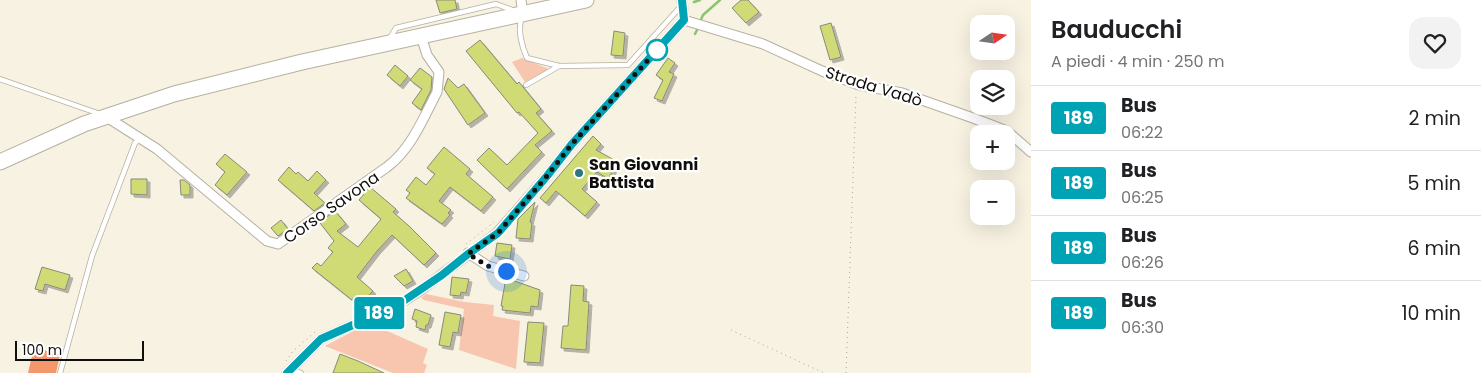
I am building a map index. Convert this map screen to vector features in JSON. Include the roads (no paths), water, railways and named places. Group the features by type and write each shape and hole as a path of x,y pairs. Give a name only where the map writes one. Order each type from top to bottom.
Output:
{"main road":[{"path":"0,162 105,116 174,94 238,77 421,36 522,7 586,0"}],"street":[{"path":"286,369 321,339 396,306 442,275 466,250 498,233 572,144 684,20 682,2"},
{"name":"Strada Vadò","path":"684,20 763,44 822,71 862,85 902,93 1008,131 1031,152"},
{"name":"Corso Savona","path":"105,116 157,149 267,241 278,244 387,168 398,159 410,142 437,92 439,84 439,72 427,55 421,36"},
{"path":"466,250 488,266 524,276"}],"lane":[{"path":"387,44 396,28 496,4 522,7 520,22 523,47 527,58 559,66 628,66 682,2"},
{"path":"526,85 559,66"},
{"path":"628,66 632,78"},
{"path":"0,79 105,116"},
{"path":"60,373 92,256 135,143 142,138"},
{"path":"286,369 301,373"}],"waterway":[{"path":"694,2 700,0"},
{"path":"700,22 703,15 720,0"},
{"path":"695,34 698,28"}],"place":[{"name":"San Giovanni Battista","path":"579,173"}]}
